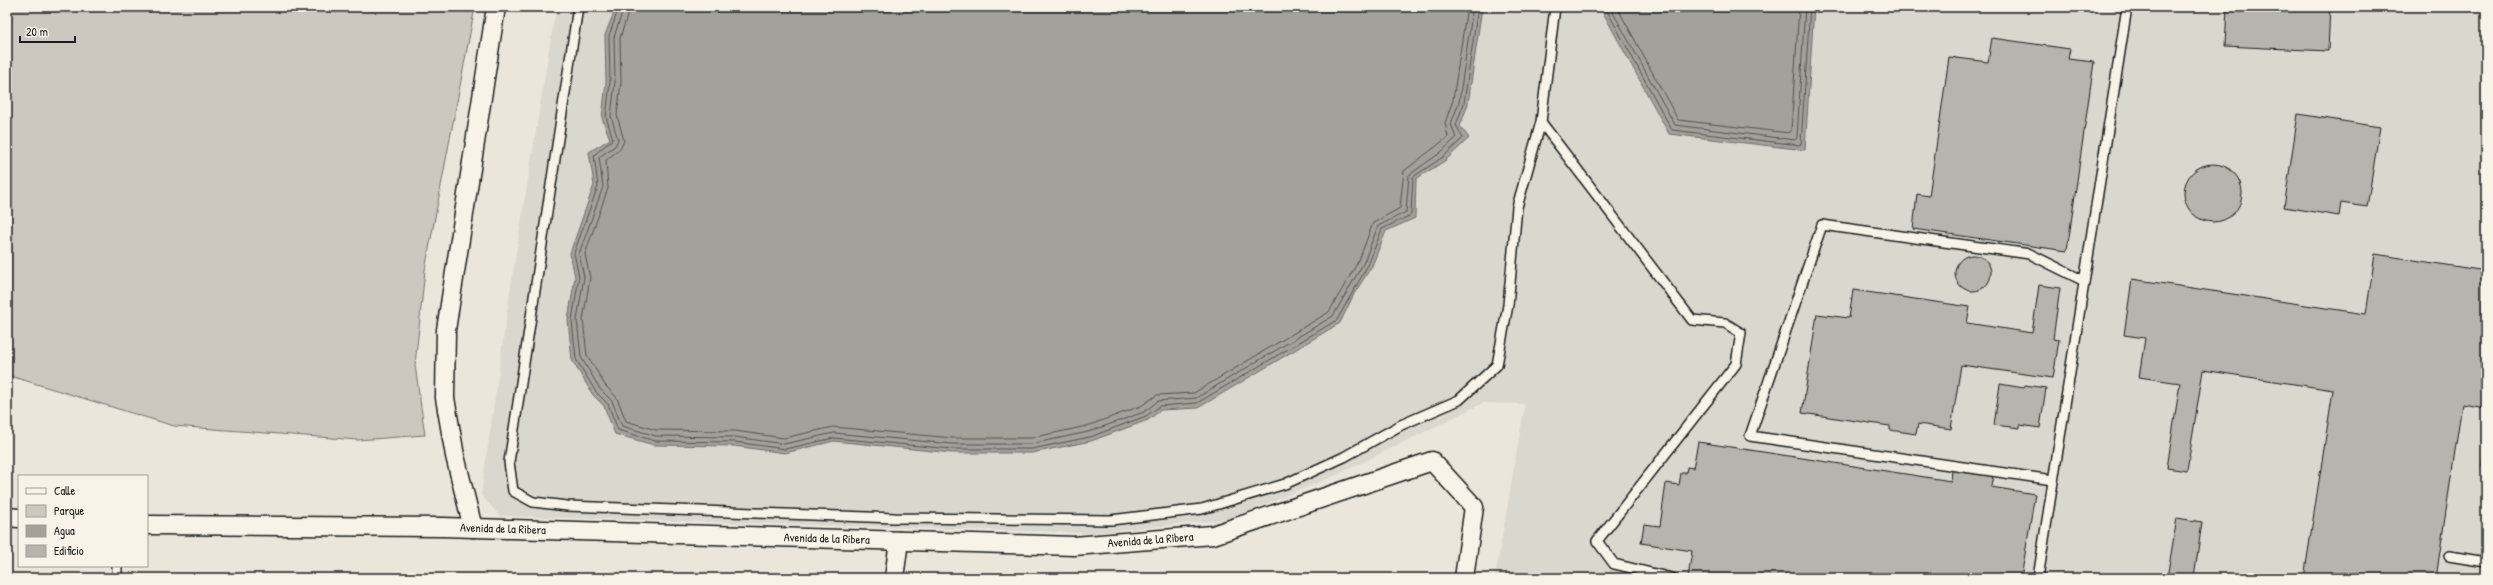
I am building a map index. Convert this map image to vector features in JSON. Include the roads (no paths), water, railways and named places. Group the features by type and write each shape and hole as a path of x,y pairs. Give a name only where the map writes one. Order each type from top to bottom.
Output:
{"street":[{"path":"473,528 455,456 445,398 446,330 496,7"},
{"name":"Avenida de la Ribera","path":"148,525 473,528 1074,546 1213,535 1432,461 1474,507 1464,578"},
{"path":"7,517 18,518"},
{"path":"894,578 899,541"}],"lane":[{"path":"578,7 509,462 513,491 533,502 567,506 895,518 1111,520 1202,509 1285,484 1344,457 1401,424 1459,400 1497,365 1508,305 1517,207 1541,122 1555,7"},
{"path":"2038,578 2127,7"},
{"path":"1541,122 1692,320 1725,323 1741,333 1736,364 1597,541 1614,564 1672,578"},
{"path":"2053,480 1750,436 1822,225 2030,254 2084,281"},
{"path":"2449,556 2486,562"},
{"path":"117,567 117,578"}],"water":[{"path":"616,7 1482,7 1468,104 1460,126 1469,138 1446,160 1416,179 1415,218 1386,231 1372,266 1354,294 1340,323 1198,408 1161,410 1148,420 1091,441 1032,453 952,453 834,441 785,453 734,446 654,445 615,434 604,406 593,395 572,360 568,320 575,277 570,253 594,185 589,152 610,139 602,118 606,82 605,35"},
{"path":"1600,7 1814,7 1805,150 1669,134"}]}
